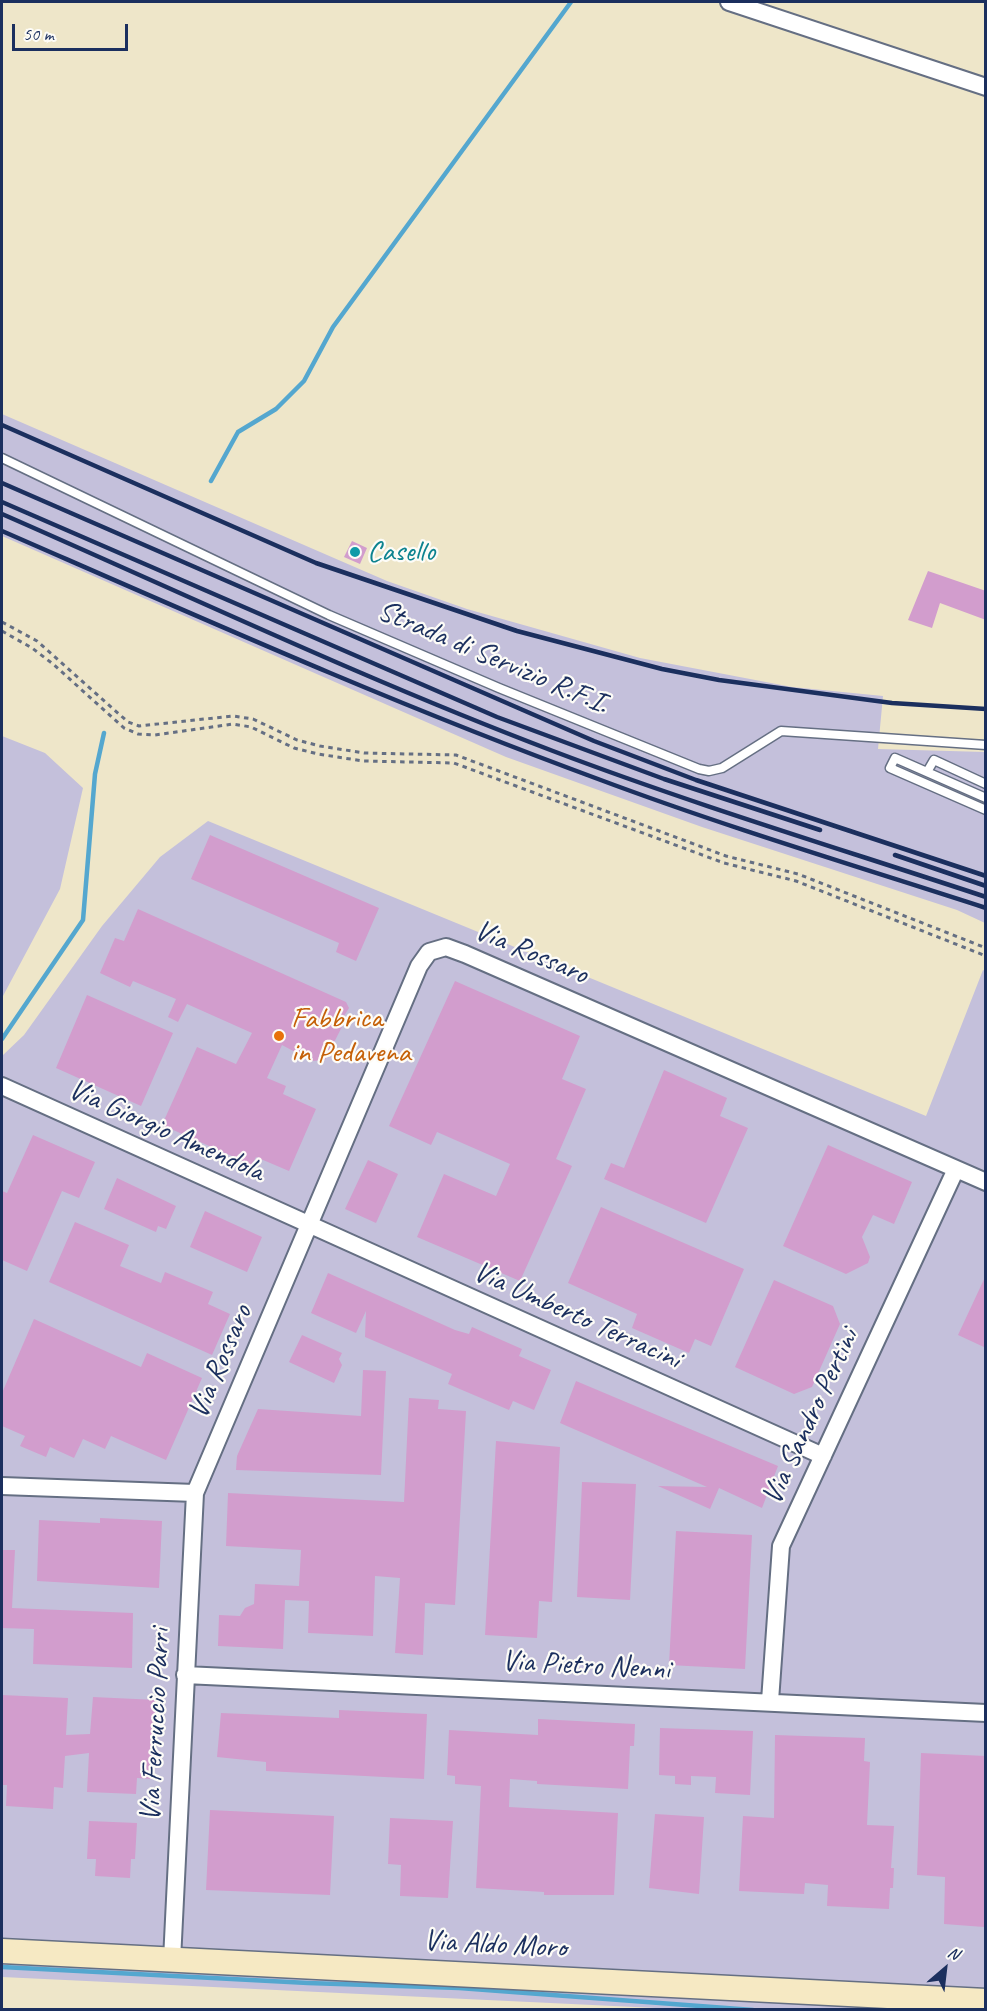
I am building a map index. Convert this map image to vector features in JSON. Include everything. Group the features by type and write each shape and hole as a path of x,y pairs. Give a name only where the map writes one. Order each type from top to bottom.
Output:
{"main road":[{"name":"Via Aldo Moro","path":"2,1951 805,1996 986,2001"}],"street":[{"path":"729,2 986,87"},
{"name":"Via Rossaro","path":"195,1493 419,966 429,952 441,947 476,958 986,1182"},
{"name":"Via Giorgio Amendola","path":"2,1086 308,1225"},
{"name":"Via Sandro Pertini","path":"770,1701 781,1546 956,1169"},
{"name":"Via Umberto Terracini","path":"308,1225 824,1456"},
{"path":"2,1486 195,1493"},
{"name":"Via Ferruccio Parri","path":"172,1960 184,1675 195,1493"},
{"name":"Via Pietro Nenni","path":"184,1675 986,1713"}],"lane":[{"name":"Strada di Servizio R.F.I.","path":"2,458 329,615 499,688 699,769 715,771 782,731 790,730 986,745"},
{"path":"986,798 895,758 890,768 986,810"},
{"path":"927,772 934,760 986,784"}],"path":[{"path":"2,622 37,641 128,722 140,726 232,716 253,719 297,740 320,746 364,753 456,755 726,856 798,874 986,948"},
{"path":"2,631 32,648 124,728 138,734 154,735 232,724 251,727 294,748 318,754 363,761 454,763 724,863 795,881 986,956"}],"shaded area":[{"path":"2,414 387,581 467,609 640,658 792,687 883,696 878,749 985,752 985,923 957,910 702,827 506,757 2,536"},
{"path":"2,736 45,753 83,788 60,889 3,996"},
{"path":"208,821 926,1116 983,970 985,971 985,2009 677,2009 2,1977 2,1056 24,1035 102,926 160,857"}],"building":[{"name":"Casello","path":"352,541 367,548 360,564 344,557"},
{"path":"928,571 986,591 986,620 940,603 932,628 908,620"},
{"path":"210,835 379,908 356,961 336,952 339,943 191,879"},
{"path":"138,909 346,1002 349,1008 344,1016 347,1017 325,1060 312,1061 282,1045 267,1078 286,1086 283,1094 316,1109 289,1171 256,1157 252,1165 162,1125 197,1047 236,1064 252,1033 187,1004 178,1022 168,1017 176,999 133,981 130,987 100,973 115,938 124,941"},
{"path":"455,981 580,1036 562,1079 586,1089 556,1159 572,1166 520,1281 417,1237 444,1174 496,1196 510,1164 437,1132 431,1145 389,1126"},
{"path":"87,995 173,1033 141,1106 56,1068"},
{"path":"664,1070 727,1098 720,1116 748,1128 706,1223 604,1179 611,1163 624,1168"},
{"path":"33,1135 95,1162 79,1198 62,1191 27,1271 2,1260 2,1191 7,1193"},
{"path":"828,1145 912,1182 894,1224 873,1215 862,1237 870,1257 868,1263 846,1274 783,1246"},
{"path":"368,1160 398,1174 376,1223 345,1209"},
{"path":"117,1178 176,1206 166,1229 158,1226 156,1232 104,1209"},
{"path":"601,1207 744,1269 711,1346 695,1339 689,1353 632,1328 637,1314 568,1283"},
{"path":"205,1211 262,1237 247,1272 190,1247"},
{"path":"75,1222 129,1245 120,1266 161,1283 165,1272 213,1292 208,1304 230,1314 212,1355 49,1282"},
{"path":"328,1273 455,1330 469,1334 472,1327 522,1349 519,1356 551,1370 534,1410 513,1401 509,1410 448,1384 452,1374 365,1337 366,1311 356,1333 311,1313"},
{"path":"986,1275 986,1348 958,1335"},
{"path":"774,1280 833,1306 840,1324 812,1387 794,1394 735,1367"},
{"path":"34,1319 141,1367 147,1353 202,1378 166,1460 111,1436 105,1449 83,1439 74,1458 50,1447 46,1457 20,1446 25,1436 2,1426 2,1393"},
{"path":"302,1335 342,1353 339,1359 342,1365 334,1383 289,1362"},
{"path":"363,1370 386,1371 381,1475 236,1470 237,1456 258,1409 361,1416"},
{"path":"576,1381 778,1466 762,1508 719,1488 710,1509 658,1486 707,1487 560,1423"},
{"path":"409,1398 439,1400 438,1409 466,1411 455,1605 425,1603 423,1655 395,1653 400,1578 375,1576 373,1636 308,1633 309,1601 285,1600 283,1649 218,1646 219,1615 240,1616 245,1608 254,1604 255,1584 299,1586 301,1550 226,1546 228,1493 404,1502"},
{"path":"496,1441 560,1447 552,1602 539,1601 537,1638 485,1635"},
{"path":"582,1482 636,1484 630,1600 577,1597"},
{"path":"100,1518 162,1521 159,1588 37,1581 39,1520 100,1523"},
{"path":"676,1531 752,1535 745,1669 669,1665"},
{"path":"2,1550 15,1550 12,1608 133,1613 132,1668 33,1664 34,1629 2,1628"},
{"path":"2,1695 68,1698 66,1735 90,1734 93,1697 157,1700 152,1779 137,1778 136,1794 87,1792 89,1753 65,1756 63,1788 54,1787 53,1809 6,1806 7,1785 2,1785"},
{"path":"339,1710 427,1714 424,1779 266,1771 266,1762 217,1757 221,1713 339,1718"},
{"path":"538,1719 635,1724 634,1746 630,1746 628,1789 537,1784 537,1781 510,1779 509,1807 618,1813 614,1895 544,1895 544,1892 476,1888 481,1786 455,1784 455,1776 447,1775 449,1730 538,1735"},
{"path":"660,1728 753,1731 750,1795 715,1793 716,1777 691,1776 691,1785 675,1784 675,1776 659,1775"},
{"path":"775,1735 865,1738 864,1761 870,1762 867,1825 894,1826 891,1868 894,1868 893,1888 890,1888 889,1909 827,1906 828,1885 805,1883 804,1894 739,1891 743,1816 774,1818"},
{"path":"921,1753 986,1756 984,1927 944,1924 945,1877 917,1875"},
{"path":"210,1810 334,1816 330,1895 206,1890"},
{"path":"655,1814 704,1817 699,1894 649,1888"},
{"path":"390,1818 453,1821 448,1898 400,1896 401,1865 388,1864"},
{"path":"89,1821 137,1823 135,1859 131,1859 130,1878 95,1876 96,1859 87,1859"}],"waterway":[{"path":"211,481 238,432 276,409 304,381 333,327 571,2"},
{"path":"2,1039 83,920 95,774 104,733"},
{"path":"2,1967 308,1983 459,1988 753,2010"}],"railway":[{"path":"2,425 316,563 517,631 662,669 719,680 892,703 986,709"},
{"path":"2,483 594,741 696,780 986,876"},
{"path":"2,502 497,717 664,779 820,830"},
{"path":"2,514 345,666 483,724 606,771 986,897"},
{"path":"2,531 298,660 522,751 694,814 986,908"},
{"path":"895,855 986,886"}],"place":[{"name":"Casello","path":"355,552"},
{"name":"Fabbrica in Pedavena","path":"279,1036"}]}
